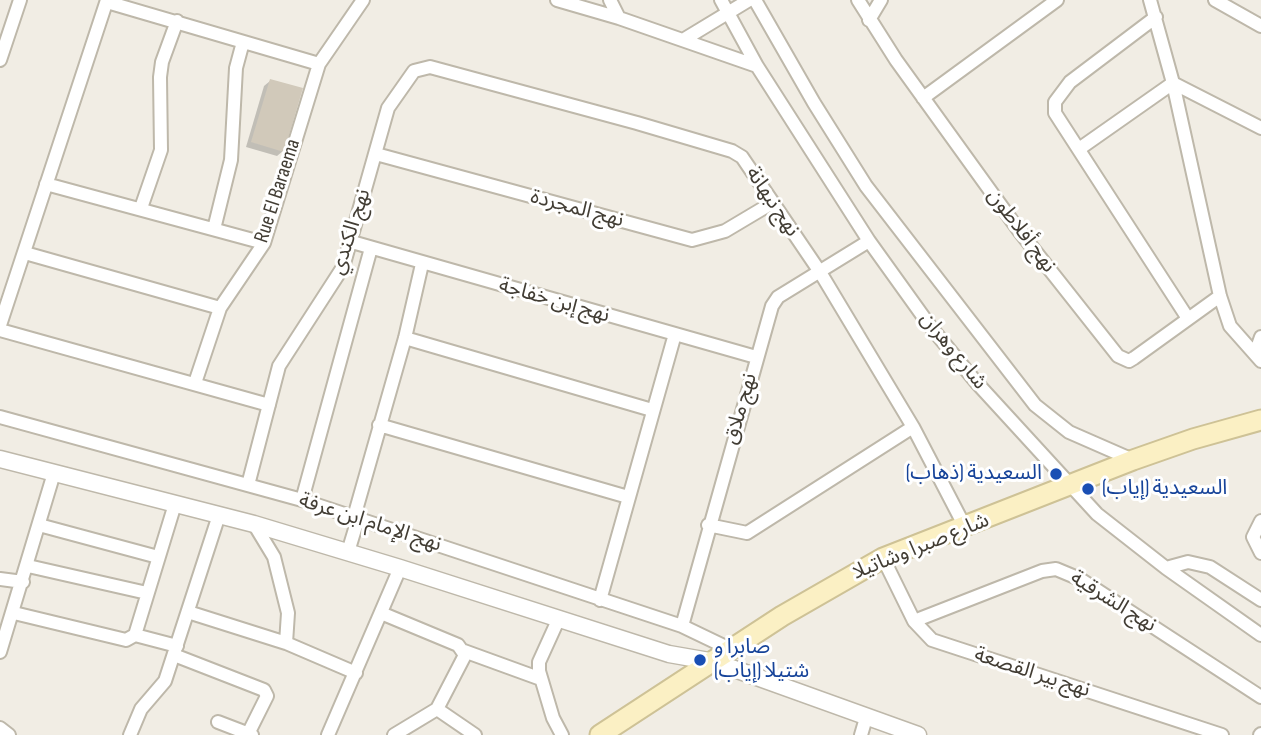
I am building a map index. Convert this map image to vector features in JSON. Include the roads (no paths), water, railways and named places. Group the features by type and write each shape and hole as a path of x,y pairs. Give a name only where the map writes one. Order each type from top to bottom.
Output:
{"main road":[{"name":"شارع صبرا وشاتيلا","path":"600,735 823,591 883,558 1133,460 1193,439 1261,420"}],"street":[{"path":"0,60 20,0"},
{"name":"Rue El Baraema","path":"195,383 220,308 264,243 319,64 363,0"},
{"path":"557,0 619,18 757,66"},
{"path":"610,0 619,18"},
{"name":"شارع وهران","path":"721,0 757,66 869,242 930,326 1097,514 1166,568 1261,635"},
{"path":"682,40 749,0"},
{"path":"755,0 814,103 866,186 1035,405 1069,432 1133,460"},
{"name":"نهج أفلاطون","path":"858,0 923,98 1020,232 1118,355 1129,360 1134,358 1187,317 1220,296"},
{"path":"869,20 881,0"},
{"path":"923,98 1057,0"},
{"path":"1150,0 1174,83 1220,296 1230,326 1258,357"},
{"path":"1215,0 1261,26"},
{"path":"269,405 0,328 107,1 319,64"},
{"path":"1156,17 1070,82 1055,102 1055,113 1187,317"},
{"path":"141,208 160,150 162,62 177,21"},
{"path":"214,229 231,160 236,68 243,42"},
{"name":"نهج الكندي","path":"248,485 284,356 339,277 352,242 392,100 414,71 430,67"},
{"name":"نهج نبهانة","path":"430,67 732,151 751,166 772,203 820,272 913,427 965,527"},
{"path":"1174,83 1261,128"},
{"path":"1079,149 1174,83"},
{"name":"نهج المجردة","path":"376,154 692,240 726,231 772,203"},
{"path":"47,184 264,243"},
{"name":"نهج إبن خفاجة","path":"352,242 422,264 756,356"},
{"name":"نهج ملاق","path":"682,626 756,356 775,301 869,242"},
{"path":"302,500 371,248"},
{"path":"26,253 220,308"},
{"path":"348,552 422,264"},
{"path":"600,600 675,334"},
{"path":"1258,357 1261,337"},
{"path":"405,338 652,410"},
{"name":"نهج الإمام ابن عرفة","path":"0,417 302,500 682,626 732,650"},
{"path":"379,425 628,497"},
{"path":"708,525 747,533 913,427"},
{"path":"0,459 254,524 669,654 715,662 918,735"},
{"path":"0,652 14,613 54,473"},
{"path":"135,635 175,504"},
{"path":"130,735 141,709 162,686 219,515"},
{"path":"1261,521 1255,527 1253,537 1261,553"},
{"path":"254,524 274,557 288,613 286,643"},
{"path":"39,525 158,557"},
{"name":"نهج بير القصعة","path":"883,558 914,621 932,640 1223,735"},
{"path":"1166,568 1188,562 1210,567 1261,600"},
{"path":"28,566 147,593"},
{"path":"328,735 400,568"},
{"name":"نهج الشرقية","path":"914,621 1042,571 1056,569 1080,579 1261,697"},
{"path":"2,577 23,582"},
{"path":"188,612 286,643 356,673"},
{"path":"14,613 126,639 135,635 264,690 267,696 250,734 218,722"},
{"path":"382,613 464,651 541,679"},
{"path":"559,618 539,662 541,679 553,718 562,735"},
{"path":"394,735 437,709 465,660 464,651"},
{"path":"437,709 475,735"},
{"path":"861,735 866,718"},
{"path":"0,727 9,735"}],"place":[{"name":"السعيدية (ذهاب)","path":"1056,474"},
{"name":"السعيدية (إياب)","path":"1088,489"},
{"name":"صابرا و شتيلا (إياب)","path":"700,660"}]}
